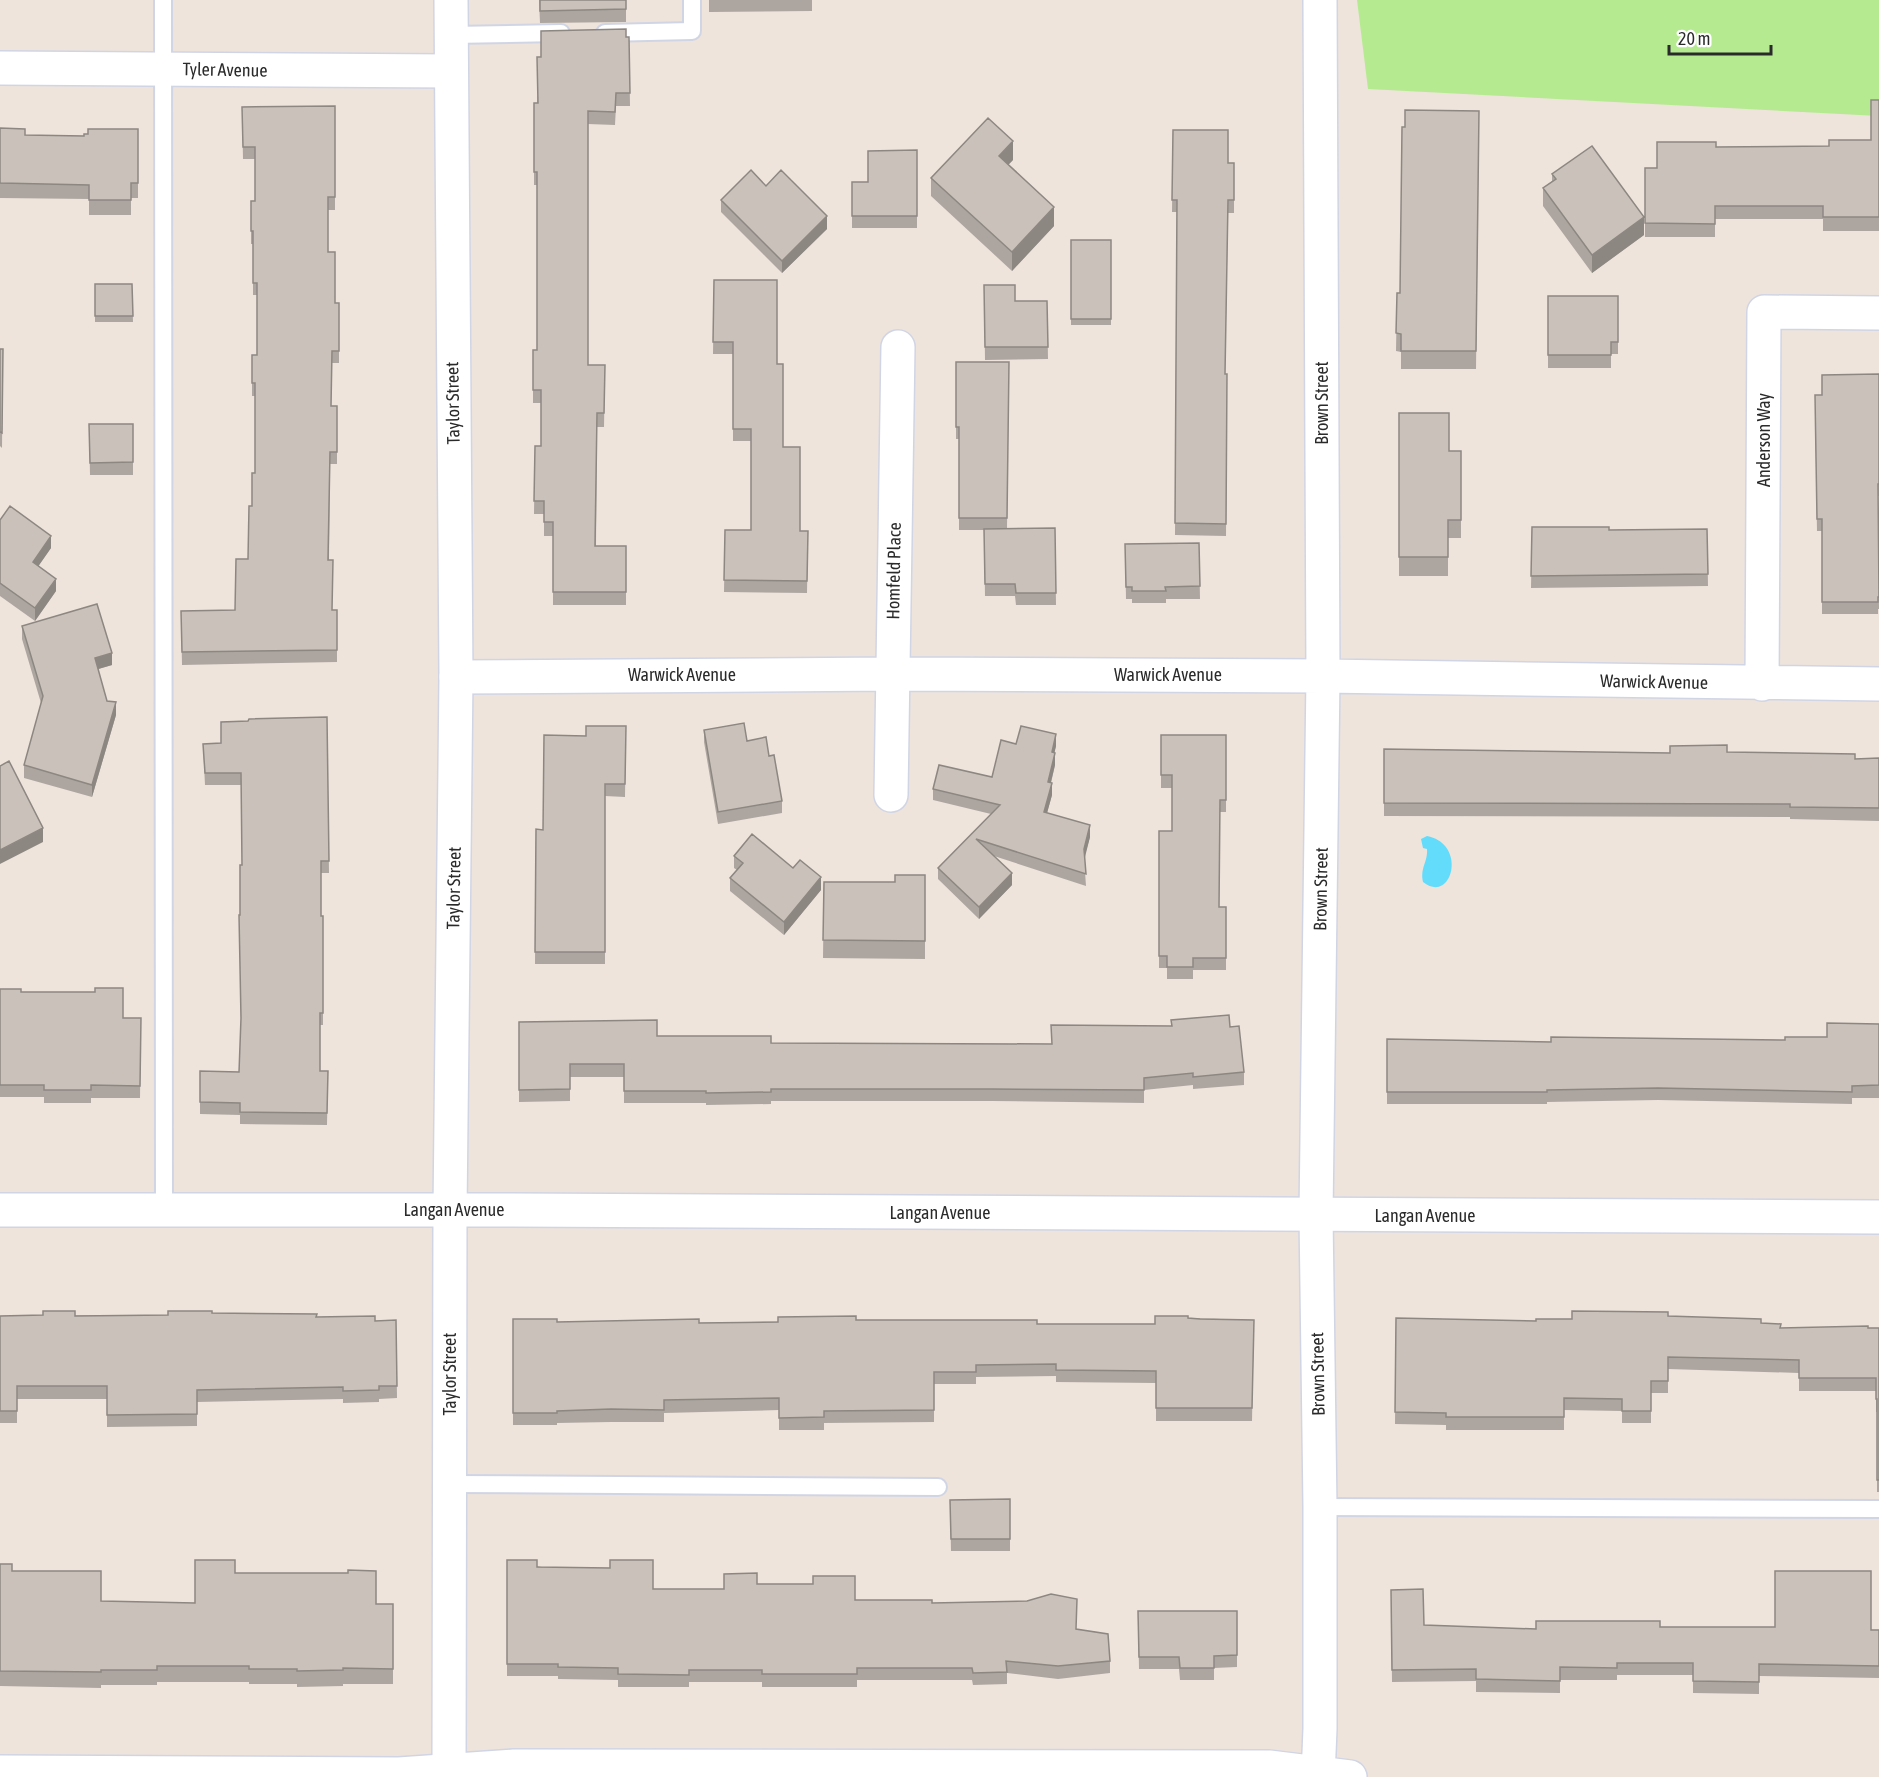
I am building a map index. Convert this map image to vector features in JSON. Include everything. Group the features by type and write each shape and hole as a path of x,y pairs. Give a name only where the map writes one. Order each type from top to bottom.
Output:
{"street":[{"name":"Taylor Street","path":"449,1774 450,1210 456,677 451,0"},
{"name":"Brown Street","path":"1320,0 1323,676 1316,1215 1320,1729 1329,1776"},
{"name":"Tyler Avenue","path":"0,68 450,71"},
{"name":"Anderson Way","path":"1762,684 1764,312 1879,313"},
{"name":"Homfeld Place","path":"891,795 898,347"},
{"name":"Warwick Avenue","path":"456,677 893,674 1323,676 1879,684"},
{"name":"Langan Avenue","path":"0,1210 1879,1217"},
{"path":"0,1772 449,1774 514,1766 1269,1767 1329,1776"}],"lane":[{"path":"163,0 164,1210"},
{"path":"451,35 692,31 692,0"},
{"path":"450,1484 938,1487"},
{"path":"1320,1507 1879,1509"}],"green space":[{"path":"1357,0 1879,0 1879,116 1368,89"}],"water":[{"path":"1427,836 1440,841 1448,850 1451,860 1448,880 1442,886 1433,887 1423,882 1422,872 1427,849 1423,848 1421,839"}],"building":[{"path":"540,0 626,0 626,9 540,11"},
{"path":"626,29 626,37 629,37 630,93 616,93 615,112 588,111 588,365 605,365 604,413 597,413 595,546 626,546 626,592 553,592 553,522 544,522 544,501 534,501 535,446 541,446 541,390 533,390 533,350 537,350 537,172 534,172 534,103 538,103 537,57 541,57 541,31"},
{"path":"1871,100 1879,100 1879,217 1823,217 1823,206 1715,206 1715,224 1645,223 1645,168 1657,168 1657,142 1716,142 1716,147 1829,146 1829,140 1871,140"},
{"path":"335,106 335,197 328,197 328,252 335,252 335,303 339,303 339,351 332,351 331,406 337,406 337,452 330,452 328,560 333,560 332,610 337,610 337,650 182,652 181,611 235,610 236,559 248,559 249,506 252,506 252,473 255,473 255,383 252,383 252,355 257,355 257,283 253,283 253,231 251,231 251,201 255,201 255,147 243,147 242,107"},
{"path":"1405,110 1479,111 1476,351 1401,351 1401,334 1396,333 1397,293 1400,293 1402,127 1405,127"},
{"path":"988,118 1013,141 999,156 1054,207 1012,252 931,178"},
{"path":"0,128 25,129 25,135 84,136 88,134 88,129 138,129 138,183 131,183 131,200 89,200 89,185 0,183"},
{"path":"1173,130 1228,130 1228,163 1234,163 1234,200 1228,200 1225,374 1227,374 1226,524 1175,523 1177,200 1172,200"},
{"path":"1592,146 1644,217 1592,255 1543,188 1556,179 1552,174"},
{"path":"917,150 917,216 852,216 852,182 868,182 868,151"},
{"path":"751,170 766,186 781,170 827,216 782,261 721,200"},
{"path":"1071,240 1111,240 1111,319 1071,319"},
{"path":"714,280 777,280 777,364 783,364 783,447 800,447 800,531 808,531 807,581 724,580 725,530 751,530 751,429 733,429 733,342 713,342"},
{"path":"95,284 132,284 133,316 95,316"},
{"path":"984,285 1015,285 1015,301 1047,301 1048,347 985,347"},
{"path":"1548,296 1618,296 1618,342 1611,342 1611,355 1548,355"},
{"path":"0,349 3,349 2,433 0,432"},
{"path":"956,362 1009,362 1007,518 959,518"},
{"path":"1879,374 1878,602 1822,602 1822,519 1817,519 1815,395 1822,395 1822,375"},
{"path":"1399,413 1449,413 1449,451 1461,451 1461,520 1448,520 1448,557 1399,557"},
{"path":"89,424 133,424 133,462 90,463"},
{"path":"10,506 51,536 33,562 56,579 35,608 0,583 0,520"},
{"path":"1532,527 1609,527 1609,530 1707,529 1708,574 1531,576"},
{"path":"1055,528 1056,593 1016,593 1015,584 985,584 984,529"},
{"path":"1199,543 1200,586 1165,587 1166,591 1132,591 1132,587 1126,587 1125,544"},
{"path":"97,604 112,653 95,658 107,701 116,702 92,785 24,765 43,696 22,626"},
{"path":"327,717 329,861 321,861 323,1013 320,1013 320,1071 328,1071 327,1113 240,1112 240,1103 200,1102 200,1071 239,1072 241,1018 239,915 240,865 242,865 241,773 205,773 203,744 221,743 221,722"},
{"path":"744,723 747,741 766,737 769,756 774,755 782,801 718,812 704,730"},
{"path":"586,726 626,726 625,784 605,784 605,952 535,952 536,829 543,830 544,735 586,736"},
{"path":"1021,726 1056,734 1052,752 1055,753 1048,782 1052,783 1044,812 1090,825 1084,849 1086,874 976,839 1012,873 979,907 938,868 1000,805 933,789 939,765 992,777 1001,740 1016,744"},
{"path":"1161,735 1226,735 1226,800 1220,800 1219,907 1226,907 1226,958 1193,958 1193,967 1167,967 1167,956 1159,956 1159,831 1172,831 1172,775 1161,775"},
{"path":"1727,745 1727,752 1855,754 1855,759 1879,758 1879,808 1790,807 1790,804 1384,803 1384,749 1670,753 1670,746"},
{"path":"9,761 43,828 0,850 0,766"},
{"path":"752,834 793,868 800,860 821,877 784,922 730,878 743,863 734,856"},
{"path":"895,875 925,875 925,941 823,940 824,882 895,882"},
{"path":"95,988 123,988 123,1018 141,1018 140,1086 91,1085 91,1090 44,1090 44,1085 0,1085 0,989 21,989 21,992 95,992"},
{"path":"1229,1015 1230,1027 1239,1026 1244,1072 1193,1077 1193,1073 1144,1078 1144,1090 771,1089 771,1092 706,1093 706,1091 624,1091 624,1064 570,1064 570,1089 519,1090 519,1022 657,1020 657,1036 771,1036 771,1043 1052,1044 1051,1025 1172,1026 1171,1020"},
{"path":"1827,1023 1879,1024 1879,1085 1852,1086 1852,1092 1658,1088 1547,1090 1547,1092 1387,1092 1387,1039 1551,1042 1551,1037 1785,1040 1785,1037 1827,1037"},
{"path":"43,1311 75,1311 75,1316 168,1315 168,1311 212,1311 212,1313 317,1314 316,1317 375,1316 375,1321 396,1320 397,1386 379,1386 379,1390 343,1391 343,1387 197,1390 197,1414 107,1415 107,1386 17,1386 17,1411 0,1411 0,1316 43,1315"},
{"path":"1572,1311 1668,1312 1668,1316 1761,1319 1761,1323 1781,1324 1780,1328 1868,1326 1868,1328 1879,1328 1879,1480 1877,1480 1876,1378 1799,1378 1799,1360 1668,1357 1668,1381 1651,1381 1651,1411 1622,1411 1622,1399 1564,1398 1564,1417 1446,1417 1446,1413 1395,1412 1396,1318 1536,1321 1536,1319 1572,1319"},
{"path":"856,1316 856,1320 1037,1320 1037,1324 1155,1324 1155,1316 1254,1320 1252,1408 1156,1408 1156,1371 1056,1370 1056,1364 976,1365 976,1372 934,1372 934,1410 824,1411 824,1417 779,1418 779,1398 664,1400 664,1410 611,1409 513,1413 513,1319 557,1319 557,1322 699,1319 699,1323 778,1322 778,1317"},
{"path":"1010,1499 1010,1539 951,1539 950,1500"},
{"path":"195,1560 235,1560 235,1573 376,1571 376,1604 393,1604 393,1669 343,1668 343,1670 297,1671 297,1669 249,1669 249,1666 157,1666 157,1670 101,1670 101,1672 0,1671 0,1564 12,1564 12,1571 101,1571 101,1601 195,1603"},
{"path":"507,1560 537,1560 537,1567 610,1568 610,1560 653,1560 653,1589 724,1589 724,1574 757,1573 757,1584 813,1584 813,1576 855,1576 855,1600 932,1600 932,1603 1027,1601 1051,1594 1077,1599 1076,1629 1108,1634 1110,1661 1058,1666 1006,1661 1007,1672 973,1673 972,1668 857,1668 857,1674 762,1674 762,1670 689,1670 689,1675 618,1674 618,1668 558,1667 558,1664 507,1664"},
{"path":"1775,1571 1871,1571 1871,1630 1879,1630 1879,1666 1759,1664 1759,1682 1693,1681 1693,1663 1617,1663 1617,1668 1560,1667 1560,1681 1476,1679 1476,1669 1392,1670 1391,1590 1423,1589 1424,1625 1536,1629 1536,1621 1660,1621 1660,1627 1775,1627"},
{"path":"1138,1611 1237,1611 1237,1655 1214,1656 1214,1668 1180,1668 1179,1657 1139,1657"}]}
